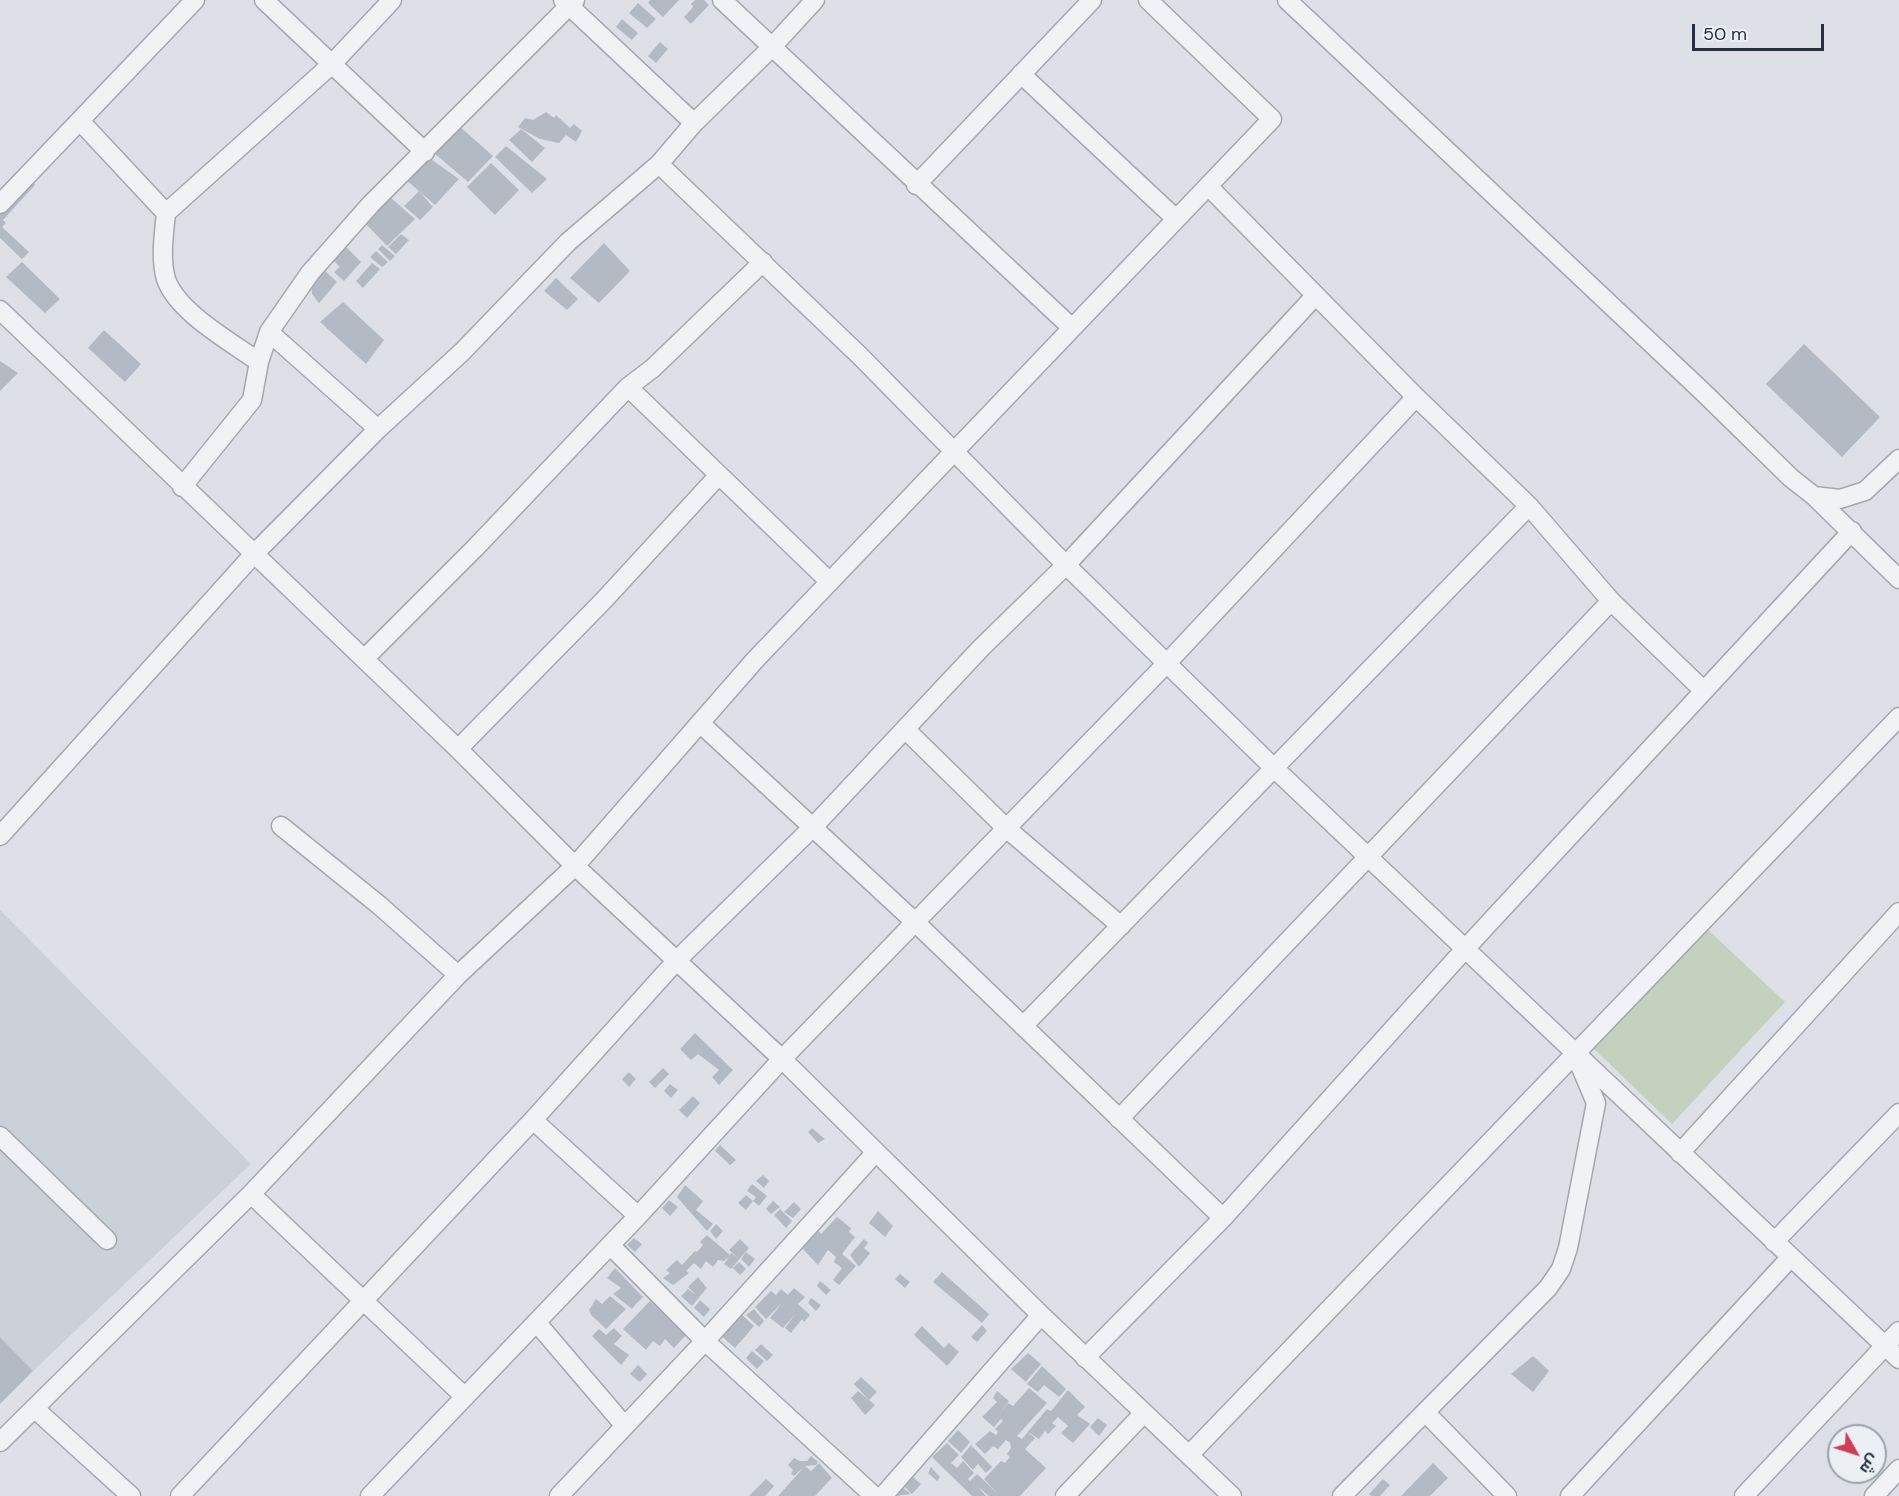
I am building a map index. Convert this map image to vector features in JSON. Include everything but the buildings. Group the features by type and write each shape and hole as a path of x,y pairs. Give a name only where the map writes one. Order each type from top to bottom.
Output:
{"street":[{"path":"0,204 195,0"},
{"path":"264,0 425,152"},
{"path":"259,362 185,308 166,280 163,254 166,213 331,65 392,0"},
{"path":"722,0 916,185 1071,327"},
{"path":"0,836 253,555 378,429 462,352 568,242 659,164 694,123 771,48 815,0"},
{"path":"916,185 1092,0"},
{"path":"0,1442 251,1194 458,975 575,866 755,660 1272,119 1148,0"},
{"path":"1287,0 1703,392 1791,478 1852,531 1899,579"},
{"path":"182,487 252,400 259,362 269,332 310,273 371,204 425,152 569,2 694,123"},
{"path":"1021,74 1175,218"},
{"path":"80,121 166,213"},
{"path":"659,164 763,262 954,450 1066,565 1274,768 1892,1352"},
{"path":"1208,186 1416,397 1529,506 1611,601 1704,691"},
{"path":"364,659 476,547 628,387 653,368 763,262"},
{"path":"180,1496 533,1120 678,959 813,827 981,648 1066,565 1315,296"},
{"path":"0,310 182,487 458,749 575,866 678,959 782,1059 1085,1358 1232,1496"},
{"path":"269,332 378,429"},
{"path":"628,387 830,582"},
{"path":"370,1496 638,1216 782,1059 1167,663 1416,397"},
{"path":"1814,496 1840,499 1865,491 1899,459"},
{"path":"458,749 604,600 719,475"},
{"path":"1023,1026 1529,506"},
{"path":"1085,1358 1223,1218 1465,949 1852,531"},
{"path":"1119,1119 1611,601"},
{"path":"1190,1455 1899,717"},
{"path":"701,724 915,922 1223,1218"},
{"path":"905,729 1006,828 1121,926"},
{"path":"281,826 379,905 458,975"},
{"path":"1680,1153 1899,912"},
{"path":"1342,1496 1548,1288 1561,1269 1568,1248 1596,1103 1575,1054"},
{"path":"1774,1242 1899,1113"},
{"path":"533,1120 638,1216"},
{"path":"0,1136 107,1240"},
{"path":"559,1496 705,1341 876,1152"},
{"path":"251,1194 465,1397"},
{"path":"610,1245 705,1341 874,1496"},
{"path":"1570,1496 1791,1257"},
{"path":"883,1496 1041,1315"},
{"path":"537,1323 624,1425"},
{"path":"1744,1496 1892,1352 1899,1331"},
{"path":"34,1408 131,1496"},
{"path":"1426,1413 1508,1496"},
{"path":"1065,1496 1143,1414"},
{"path":"1874,1496 1899,1469"}],"shaded area":[{"path":"0,910 251,1164 33,1371 0,1337"}],"green space":[{"path":"1707,929 1785,1002 1672,1124 1593,1048"}]}
